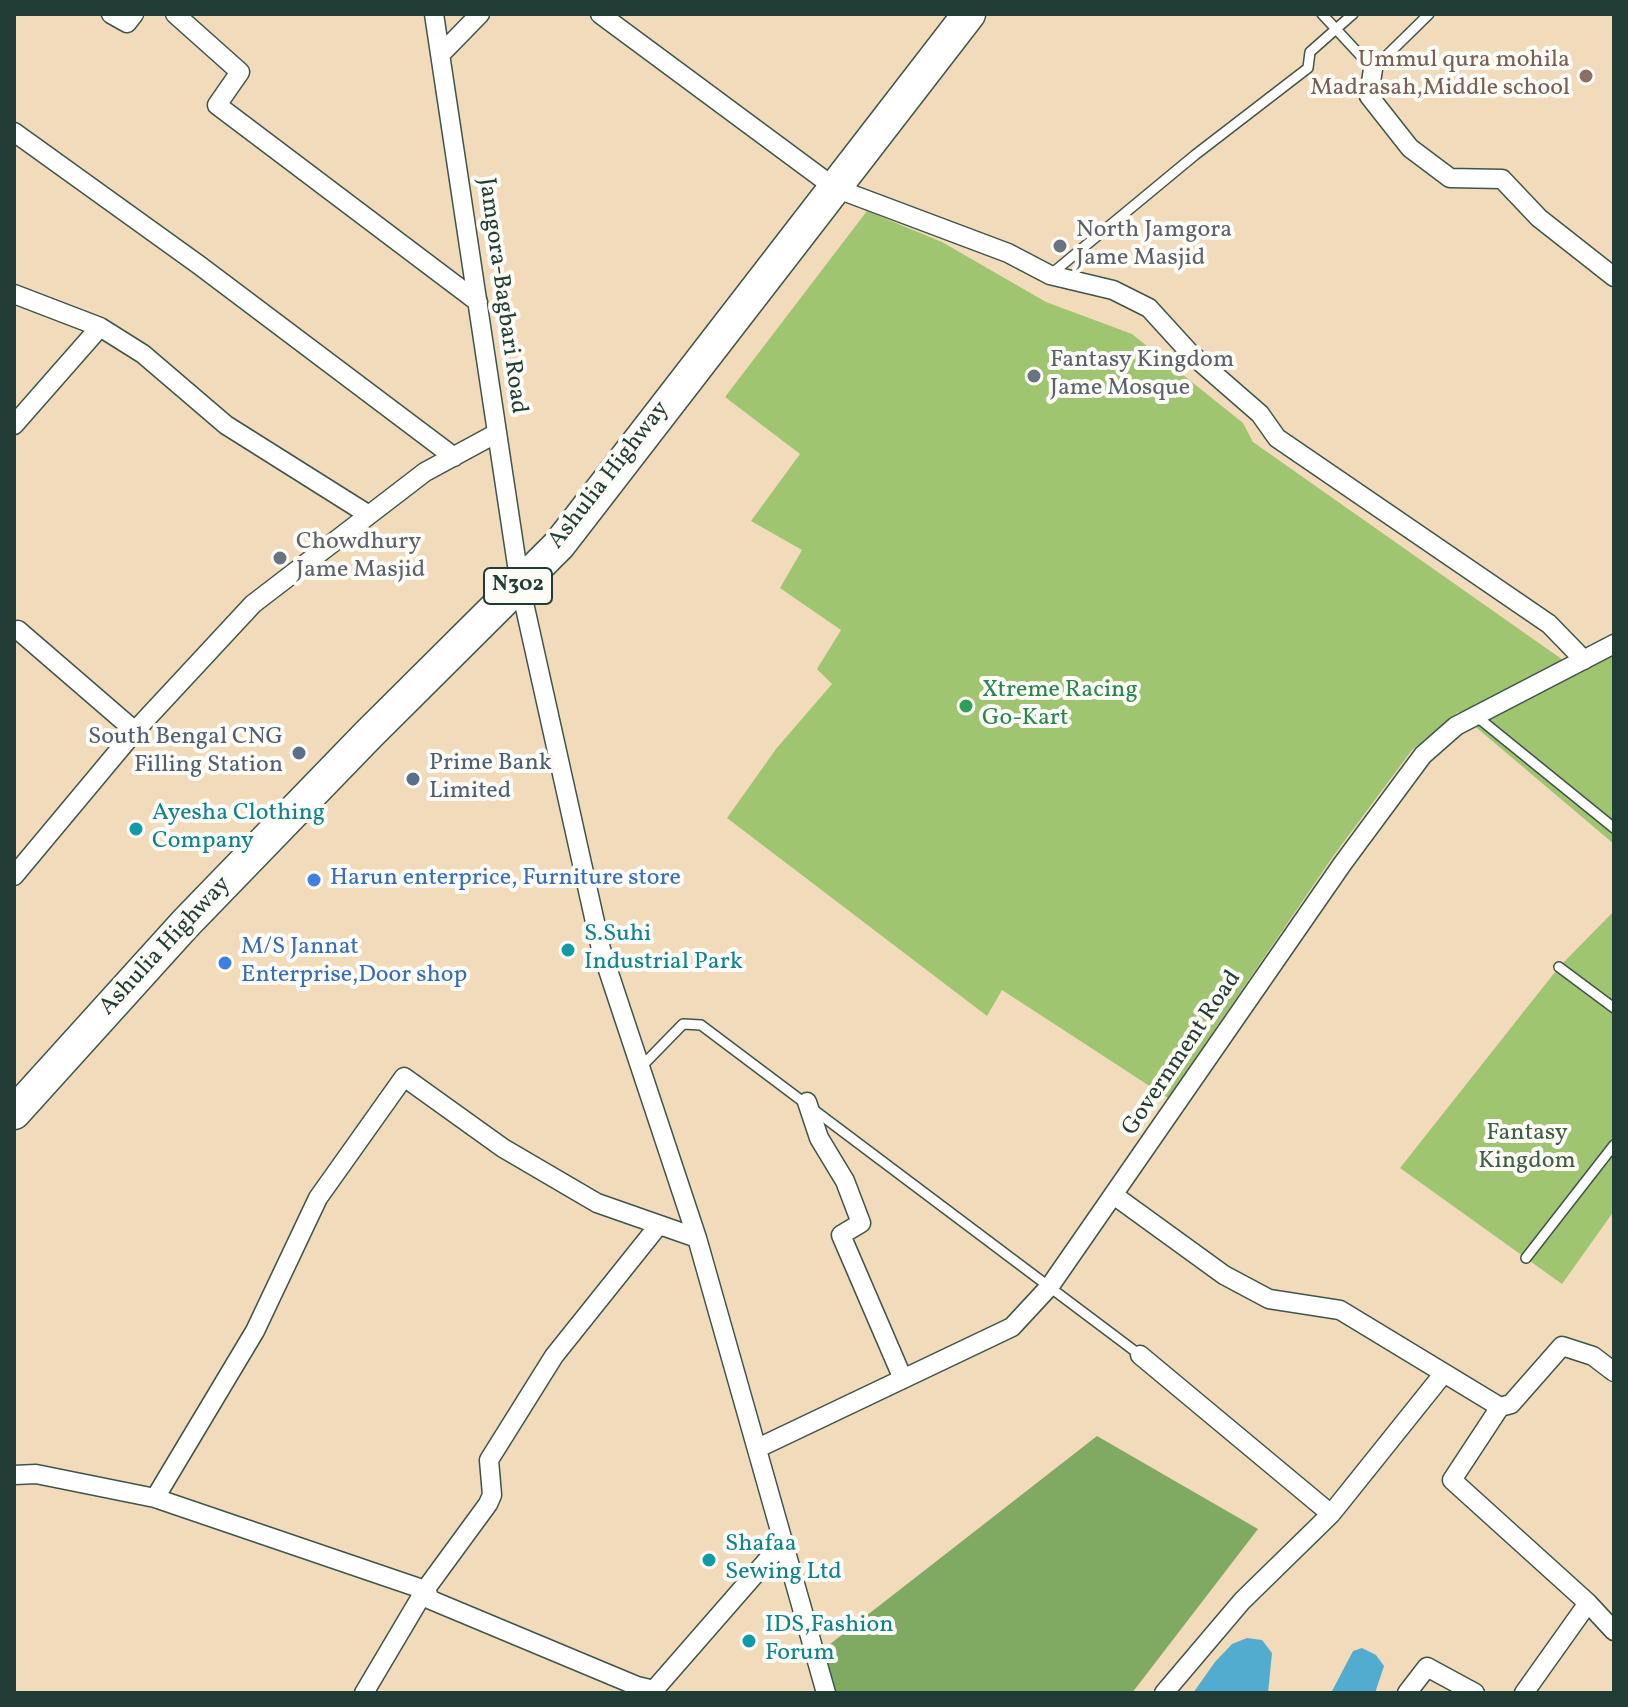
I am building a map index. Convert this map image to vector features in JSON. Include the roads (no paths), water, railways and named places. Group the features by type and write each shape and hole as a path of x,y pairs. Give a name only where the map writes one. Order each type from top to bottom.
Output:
{"highway":[{"name":"Ashulia Highway","path":"14,1113 185,924 368,735 559,545 969,14"}],"street":[{"path":"111,14 127,23 134,14"},
{"path":"175,14 240,72 217,105 478,302"},
{"name":"Jamgora-Bagbari Road","path":"434,14 520,585 601,949 697,1238 826,1693"},
{"path":"440,55 480,14"},
{"path":"600,14 835,188 1008,253 1050,275 1113,290 1149,308 1190,353 1260,414 1277,438 1549,624 1584,660"},
{"path":"1373,69 1369,96 1419,156 1450,178 1502,179 1539,218 1614,277"},
{"path":"14,132 199,265 454,457"},
{"path":"14,294 100,327 143,354 226,425 369,515"},
{"path":"14,425 100,327"},
{"path":"14,876 135,731 253,604 425,472 497,433"},
{"path":"14,631 18,630 135,731"},
{"name":"Government Road","path":"758,1448 1012,1327 1050,1286 1115,1196 1343,863 1423,755 1456,726 1614,644"},
{"path":"155,1498 255,1331 318,1198 404,1077 503,1148 597,1203 697,1238"},
{"path":"807,1102 819,1138 845,1181 861,1223 841,1235 903,1379"},
{"path":"1115,1196 1224,1275 1269,1299 1340,1310 1500,1407"},
{"path":"364,1693 425,1590 488,1504 492,1495 489,1460 554,1356 658,1226"},
{"path":"1614,1372 1593,1356 1562,1346 1511,1404 1500,1407 1452,1480 1588,1603 1614,1631"},
{"path":"1140,1355 1331,1514"},
{"path":"1164,1693 1242,1601 1331,1514 1444,1373"},
{"path":"14,1475 36,1474 155,1498 425,1590 431,1600 635,1690 654,1690 784,1541"},
{"path":"1524,1693 1588,1603"},
{"path":"1407,1693 1427,1667 1475,1693"}],"lane":[{"path":"1322,14 1373,69 1429,14"},
{"path":"1050,275 1195,155 1308,68 1310,52 1353,14"},
{"path":"1476,716 1614,828"},
{"path":"1559,967 1614,1008"},
{"path":"641,1067 683,1024 701,1025 1140,1355"},
{"path":"1526,1258 1614,1145"}],"water":[{"path":"1247,1638 1262,1640 1272,1653 1268,1693 1193,1693 1232,1644"},
{"path":"1362,1648 1376,1655 1384,1666 1375,1693 1331,1693 1353,1651"}],"place":[{"name":"Ummul qura mohila Madrasah,Middle school","path":"1586,76"},
{"name":"North Jamgora Jame Masjid","path":"1060,246"},
{"name":"Fantasy Kingdom Jame Mosque","path":"1034,376"},
{"name":"Chowdhury Jame Masjid","path":"280,558"},
{"name":"Xtreme Racing Go-Kart","path":"966,706"},
{"name":"South Bengal CNG Filling Station","path":"299,753"},
{"name":"Prime Bank Limited","path":"413,779"},
{"name":"Ayesha Clothing Company","path":"136,829"},
{"name":"Harun enterprice, Furniture store","path":"314,880"},
{"name":"S.Suhi Industrial Park","path":"568,950"},
{"name":"M/S Jannat Enterprise,Door shop","path":"225,963"},
{"name":"Shafaa Sewing Ltd","path":"709,1560"},
{"name":"IDS,Fashion Forum","path":"749,1641"}],"park label":[{"name":"Fantasy Kingdom","path":"1527,1149"}]}
